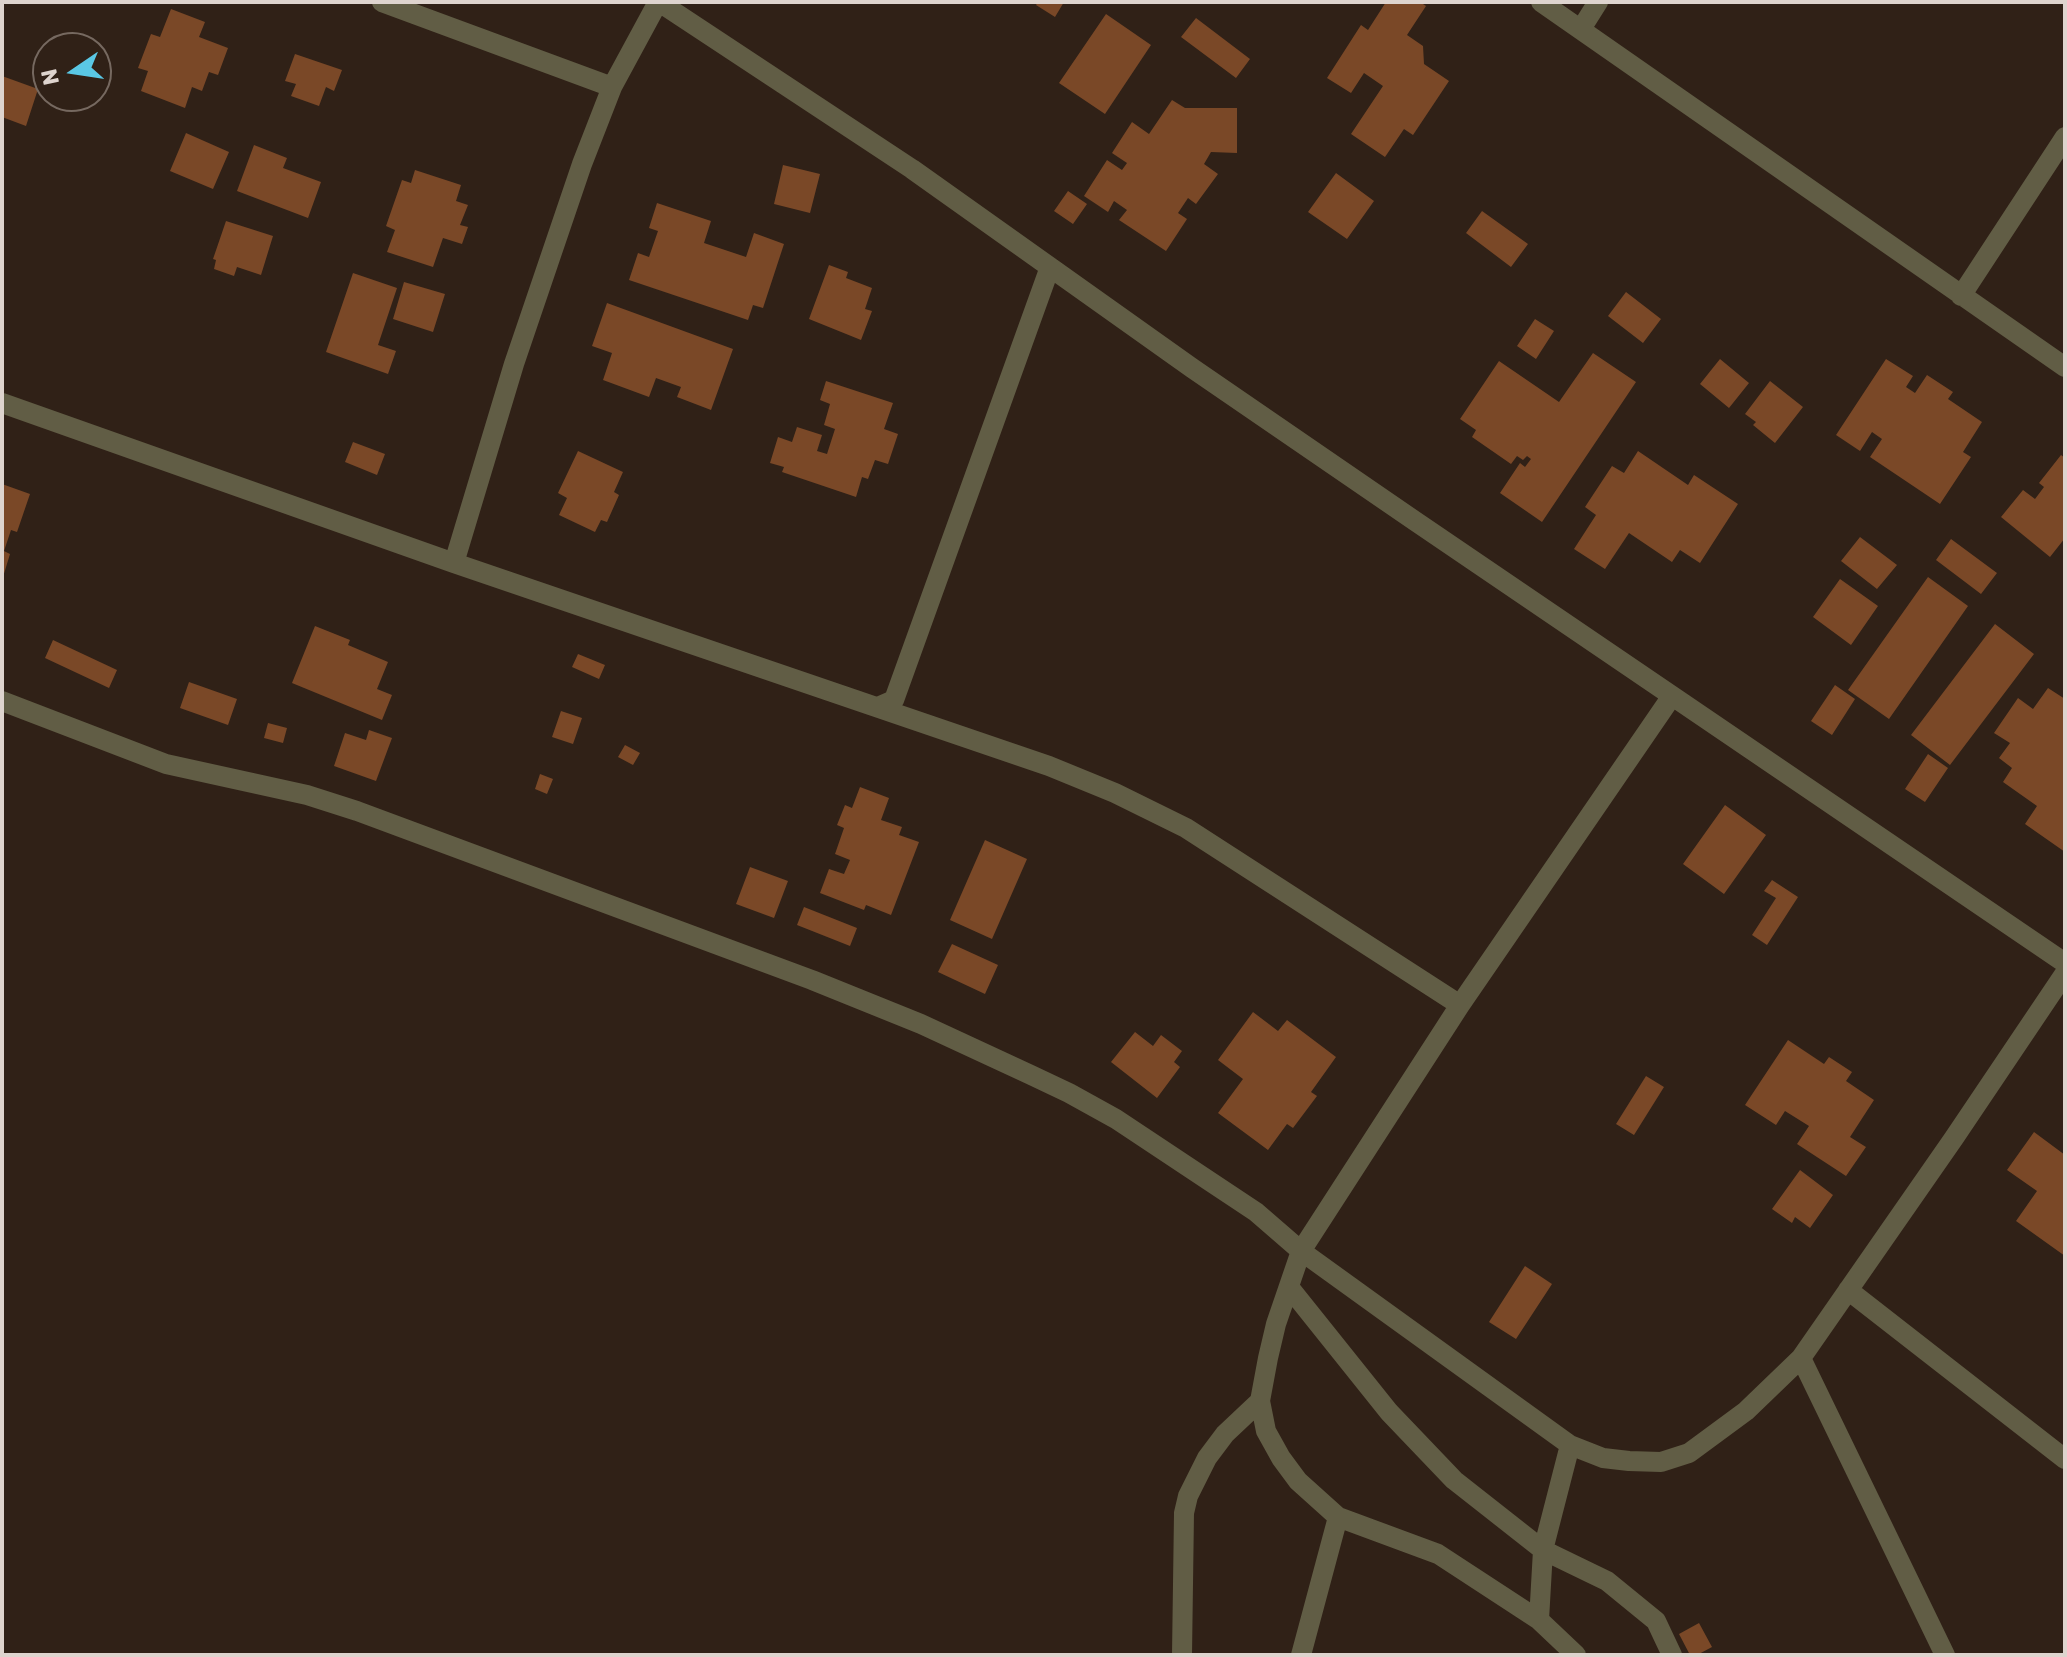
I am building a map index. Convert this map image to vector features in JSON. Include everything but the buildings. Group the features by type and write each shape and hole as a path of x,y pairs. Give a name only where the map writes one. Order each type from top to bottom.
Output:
{"street":[{"path":"382,2 612,87"},
{"path":"454,563 514,364 582,164 612,87 658,2 912,169 1389,503 2065,963"},
{"path":"1541,2 2065,367"},
{"path":"1581,29 1598,2"},
{"path":"1961,296 2065,137"},
{"path":"878,707 894,700 1050,267"},
{"path":"2,403 454,563 1049,766 1115,793 1186,828 1460,1005"},
{"path":"1576,1655 1539,1620 1438,1554 1338,1517 1298,1481 1281,1458 1266,1431 1260,1401 1273,1336 1301,1251 1460,1005 1672,696"},
{"path":"2,701 166,764 307,795 357,811 812,980 921,1024 1069,1093 1116,1119 1256,1212 1301,1251 1570,1445 1603,1458 1661,1462 1689,1453 1746,1411 1801,1358 2065,973"},
{"path":"1289,1287 1389,1412 1454,1480 1543,1550 1607,1581 1656,1621 1672,1655"},
{"path":"1848,1290 2065,1459"},
{"path":"1801,1358 1945,1655"},
{"path":"1182,1655 1184,1527 1188,1496 1207,1458 1225,1434 1260,1401"},
{"path":"1539,1620 1543,1550 1570,1445"},
{"path":"1301,1655 1338,1517"}]}
